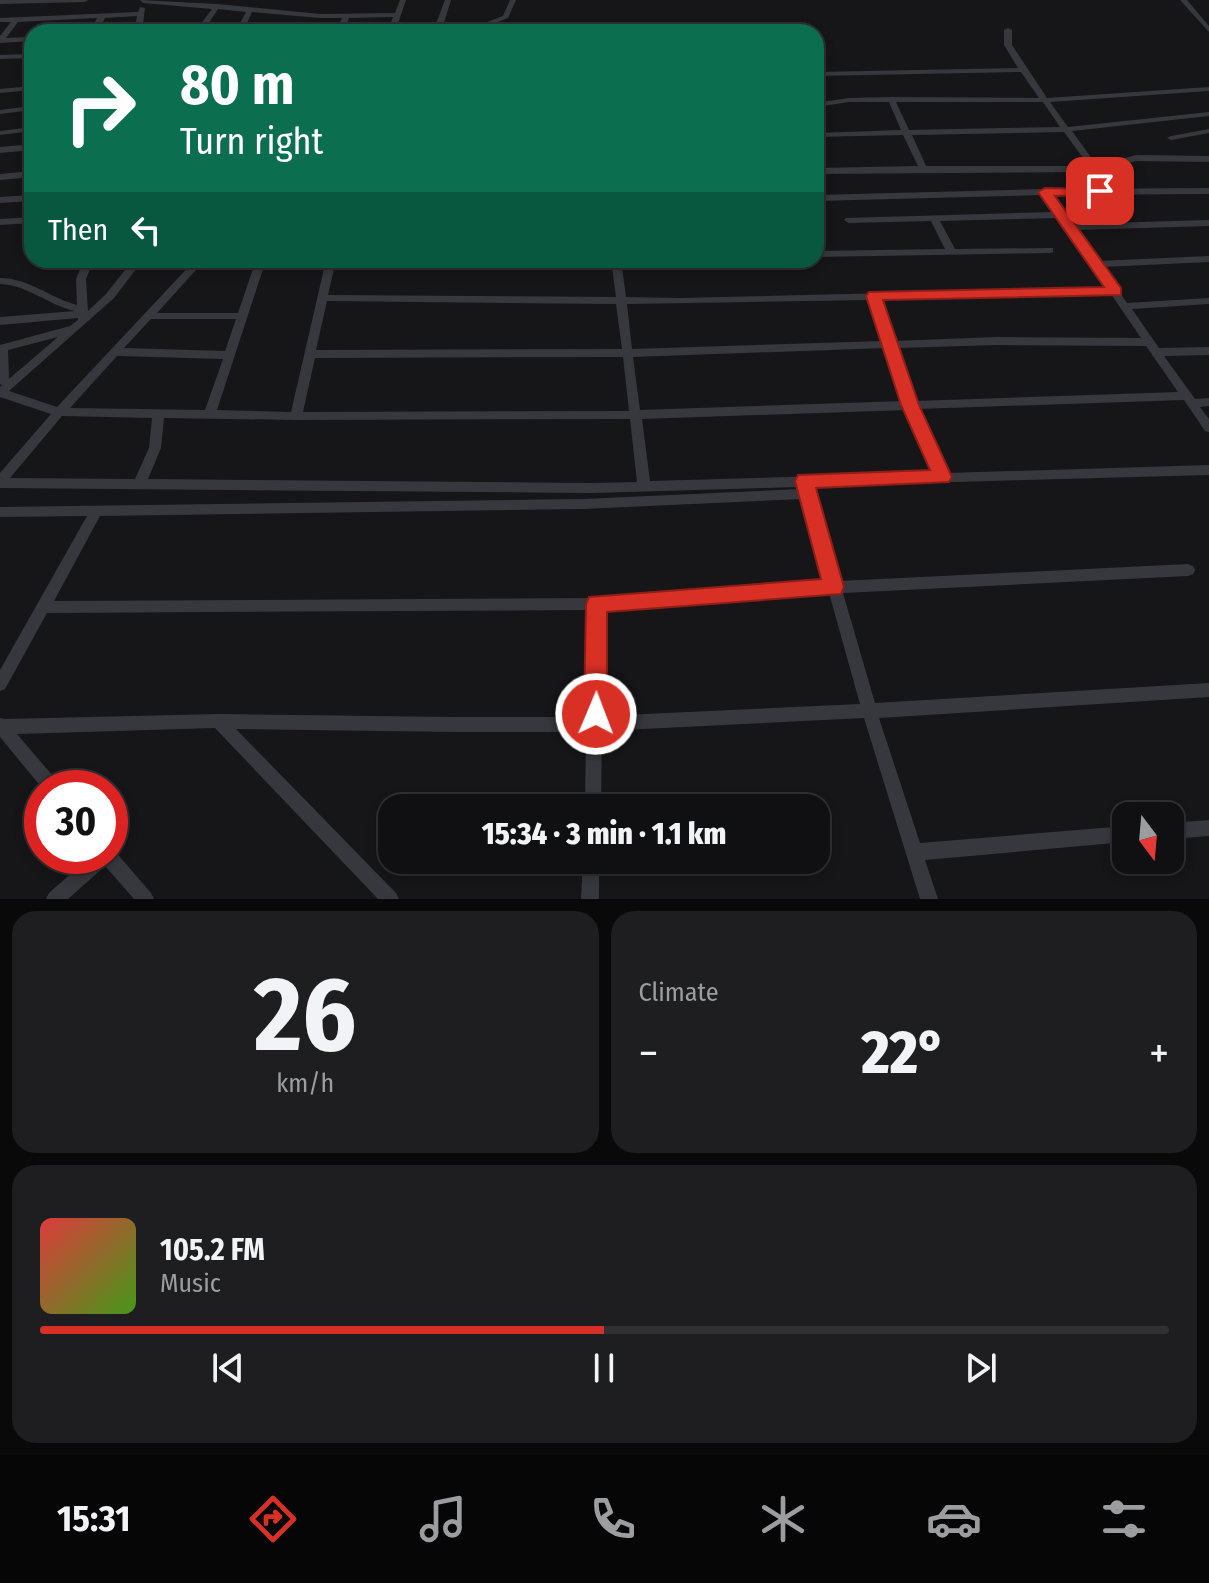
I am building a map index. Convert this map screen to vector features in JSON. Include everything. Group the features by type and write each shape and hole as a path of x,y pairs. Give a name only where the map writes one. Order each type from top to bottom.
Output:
{"street":[{"path":"0,2 85,0"},
{"path":"243,24 249,10 246,0"},
{"path":"394,24 403,0"},
{"path":"440,24 448,0"},
{"path":"487,24 506,17 513,0"},
{"path":"1183,0 1209,30"},
{"path":"140,24 143,1 346,16 398,15"},
{"path":"205,24 217,6"},
{"path":"0,20 142,14"},
{"path":"98,24 102,16"},
{"path":"343,24 346,16"},
{"path":"0,41 16,20"},
{"path":"1008,30 1008,45 1023,70 1069,129 1095,169"},
{"path":"0,41 24,40"},
{"path":"0,57 24,56"},
{"path":"824,74 1023,70"},
{"path":"0,91 24,89"},
{"path":"824,102 1047,100 1209,89"},
{"path":"891,99 923,169"},
{"path":"0,112 24,109"},
{"path":"824,135 1069,129 1209,114"},
{"path":"0,133 24,130"},
{"path":"1171,138 1209,131"},
{"path":"0,150 24,148"},
{"path":"824,171 1095,169 1136,158 1209,159"},
{"path":"0,177 24,175"},
{"path":"824,198 1209,191"},
{"path":"1045,192 1209,428"},
{"path":"0,200 24,198"},
{"path":"849,220 1061,215"},
{"path":"934,217 952,253"},
{"path":"0,222 24,220"},
{"path":"1070,227 1209,223"},
{"path":"824,254 1050,250"},
{"path":"1096,264 1209,259"},
{"path":"81,318 81,279 86,268"},
{"path":"3,386 110,296 132,268"},
{"path":"0,482 59,412 193,268"},
{"path":"210,414 259,268"},
{"path":"296,416 330,268"},
{"path":"617,268 644,485"},
{"path":"0,281 17,280 81,318"},
{"path":"324,298 622,301 1115,291"},
{"path":"874,296 910,405 943,477"},
{"path":"1126,306 1209,301"},
{"path":"148,316 244,316"},
{"path":"0,321 81,318"},
{"path":"3,386 1,349 81,318"},
{"path":"311,354 629,353 891,344 1151,347 1209,351"},
{"path":"115,352 231,355"},
{"path":"3,386 59,412 158,415 634,415 910,405 1209,402"},
{"path":"140,483 155,448 158,415"},
{"path":"0,512 583,504 943,477 1209,470"},
{"path":"0,482 806,488"},
{"path":"806,488 870,713 929,899"},
{"path":"0,684 96,512"},
{"path":"42,607 596,604 834,587 1188,570"},
{"path":"593,794 596,604"},
{"path":"1,726 218,721 425,726 595,724 870,713 997,700 1209,690"},
{"path":"218,721 390,899"},
{"path":"1,726 37,770"},
{"path":"1184,830 1209,828"},
{"path":"916,852 1112,835"},
{"path":"55,899 85,874"},
{"path":"122,874 145,899"},
{"path":"590,899 591,874"}],"route":[{"path":"596,714 596,604 834,587 804,481 943,477 910,405 874,296 1115,291 1045,192 1100,191"}]}
